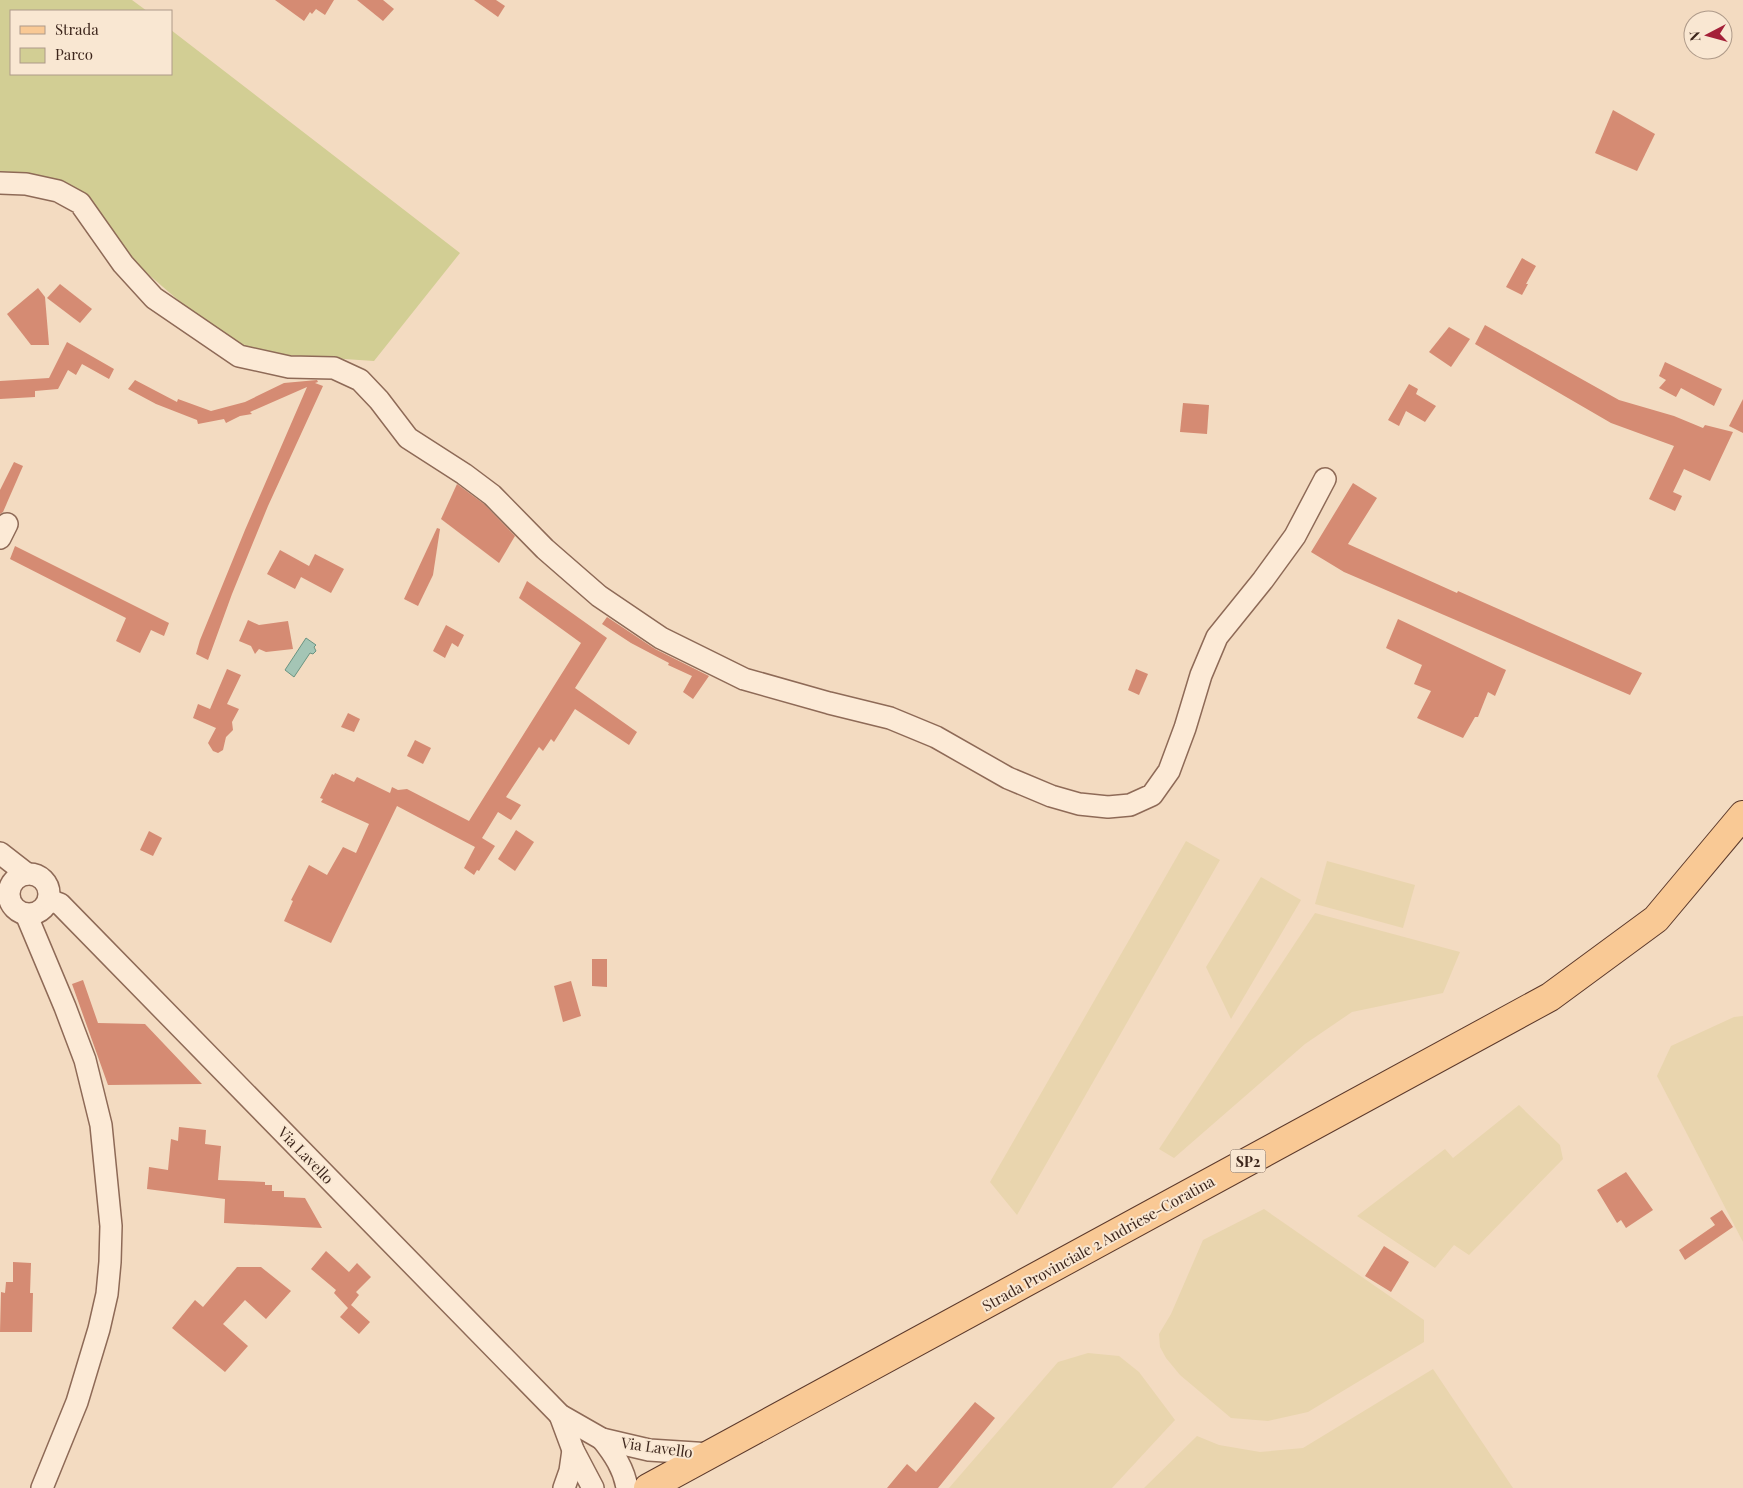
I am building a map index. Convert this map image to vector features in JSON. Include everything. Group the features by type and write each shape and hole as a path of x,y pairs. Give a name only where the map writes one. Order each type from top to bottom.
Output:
{"main road":[{"name":"Strada Provinciale 2 Andriese-Coratina","path":"648,1488 1550,997 1656,919 1743,815"}],"street":[{"path":"0,183 26,184 58,191 80,203 122,264 154,298 239,356 289,367 334,368 360,380 379,400 408,438 492,495 545,549 599,596 662,638 744,679 890,718 936,737 1008,778 1051,796 1079,804 1108,807 1130,805 1152,795 1169,771 1185,728 1201,675 1217,637 1264,580 1295,536 1324,480"},
{"path":"0,852 26,874"},
{"path":"0,864 10,887 9,899 15,909 26,914 32,914 42,910 49,900 50,893 45,881 33,874 26,874 16,878 10,887"},
{"name":"Via Lavello","path":"49,900 60,904 67,911 560,1415 602,1439 649,1450 711,1454"},
{"path":"26,914 85,1060 101,1125 111,1226 107,1294 99,1328 77,1402 42,1488"},
{"name":"Via Lavello","path":"560,1415 573,1450 593,1488"},
{"name":"Via Lavello","path":"602,1439 616,1458 626,1478 628,1488"},
{"path":"564,1488 570,1471 573,1450"}],"shaded area":[{"path":"306,638 316,645 314,647 316,651 313,654 310,653 294,677 285,670"},
{"path":"1186,841 1220,860 1017,1215 990,1182"},
{"path":"1327,861 1415,885 1403,928 1315,904"},
{"path":"1261,877 1301,900 1231,1019 1206,967"},
{"path":"1315,913 1460,952 1443,993 1352,1012 1305,1044 1174,1158 1159,1149"},
{"path":"1743,1016 1743,1242 1657,1076 1671,1046 1734,1017"},
{"path":"1519,1105 1560,1145 1563,1159 1469,1255 1454,1245 1435,1268 1357,1216 1445,1149 1453,1158"},
{"path":"1264,1209 1424,1320 1424,1342 1308,1412 1268,1421 1231,1418 1180,1375 1166,1358 1160,1347 1159,1334 1171,1314 1203,1240"},
{"path":"1088,1353 1119,1356 1139,1372 1175,1420 1112,1488 949,1488 1058,1362"},
{"path":"1433,1369 1513,1488 1144,1488 1197,1436 1219,1445 1260,1452 1303,1448"}],"green space":[{"path":"0,0 132,0 146,10 10,10 10,75 172,75 172,31 460,253 374,361 255,353 222,338 126,255 69,185 0,177"}],"building":[{"path":"275,0 334,0 325,15 316,9 312,14 310,12 304,21"},
{"path":"357,0 383,0 394,9 383,21"},
{"path":"474,0 496,0 505,6 498,17"},
{"path":"1613,110 1655,134 1637,171 1595,153"},
{"path":"1522,258 1536,266 1522,295 1506,287"},
{"path":"60,284 92,309 80,323 47,298"},
{"path":"38,288 45,297 49,345 31,345 7,314"},
{"path":"1485,325 1619,400 1674,416 1703,428 1705,425 1733,432 1710,481 1684,469 1673,492 1682,496 1675,511 1649,499 1674,446 1611,423 1475,344"},
{"path":"1449,327 1470,339 1451,367 1429,352"},
{"path":"67,342 114,369 109,379 82,364 76,375 68,370 58,389 35,391 35,397 0,399 0,381 49,378"},
{"path":"1665,362 1722,389 1714,406 1681,388 1676,397 1659,388 1666,380 1659,376"},
{"path":"135,380 177,402 178,399 211,411 245,402 284,383 317,380 318,382 315,383 323,386 268,506 232,594 208,660 196,654 200,640 307,387 250,412 252,414 240,416 226,423 224,419 198,424 197,420 156,404 128,389"},
{"path":"1409,384 1418,389 1416,394 1436,406 1425,422 1406,411 1399,426 1388,420"},
{"path":"1743,399 1743,433 1729,426"},
{"path":"1183,403 1209,405 1207,434 1180,432"},
{"path":"14,462 23,466 3,512 0,514 0,490"},
{"path":"1353,483 1377,498 1348,544 1642,673 1630,695 1344,572 1311,552"},
{"path":"457,484 484,504 515,536 499,563 441,519"},
{"path":"437,528 440,529 433,575 418,606 404,599"},
{"path":"15,546 169,623 164,636 151,630 140,653 116,641 126,618 10,559"},
{"path":"280,550 309,566 315,554 344,569 331,593 301,577 295,589 267,574"},
{"path":"527,581 607,638 575,688 637,732 629,745 575,709 554,742 551,739 543,751 539,747 506,797 521,805 511,820 498,812 482,838 495,846 479,871 477,870 474,875 464,868 475,847 397,806 331,943 284,921 293,901 291,900 309,865 327,875 343,847 356,853 369,824 321,802 323,799 320,798 332,774 334,775 335,773 354,782 357,777 390,793 392,787 398,790 407,789 469,821 581,643 519,598"},
{"path":"607,617 655,649 709,676 693,699 683,692 692,676 668,665 669,663 631,643 602,624"},
{"path":"1398,619 1506,670 1495,696 1488,692 1478,717 1475,717 1463,738 1417,718 1431,691 1414,684 1422,665 1386,648"},
{"path":"248,620 259,625 288,621 293,649 266,652 259,649 255,654 251,646 239,641"},
{"path":"446,625 464,635 458,647 452,643 445,658 433,651"},
{"path":"227,669 241,675 227,704 239,709 232,722 233,730 226,737 223,750 218,753 213,751 208,743 216,728 193,718 198,704 210,709"},
{"path":"1136,669 1148,674 1139,695 1128,690"},
{"path":"348,713 360,719 354,732 341,727"},
{"path":"415,740 431,748 423,764 407,756"},
{"path":"516,830 534,842 515,871 498,859"},
{"path":"149,831 162,838 153,856 140,850"},
{"path":"592,959 607,959 607,987 592,986"},
{"path":"83,980 98,1023 145,1024 202,1084 108,1085 72,984"},
{"path":"571,981 581,1016 563,1022 554,986"},
{"path":"179,1127 206,1130 205,1144 221,1146 218,1180 265,1182 265,1185 272,1185 272,1191 284,1191 284,1197 305,1198 322,1228 224,1223 225,1199 147,1189 149,1167 168,1170 171,1139 178,1141"},
{"path":"1626,1172 1653,1210 1626,1228 1621,1220 1617,1223 1597,1190"},
{"path":"1722,1210 1733,1227 1685,1260 1679,1250 1715,1225 1710,1218"},
{"path":"1384,1246 1409,1262 1391,1292 1365,1276"},
{"path":"326,1251 349,1272 357,1263 371,1277 356,1292 359,1295 351,1305 370,1322 359,1334 340,1317 348,1308 334,1293 336,1290 311,1269"},
{"path":"13,1262 31,1263 30,1293 33,1293 32,1332 0,1332 1,1292 5,1293 6,1282 13,1282"},
{"path":"237,1267 261,1267 291,1291 266,1319 245,1300 223,1324 248,1346 225,1372 172,1328 195,1300 203,1307"},
{"path":"975,1402 995,1418 938,1488 887,1488 907,1464 916,1472"}]}
